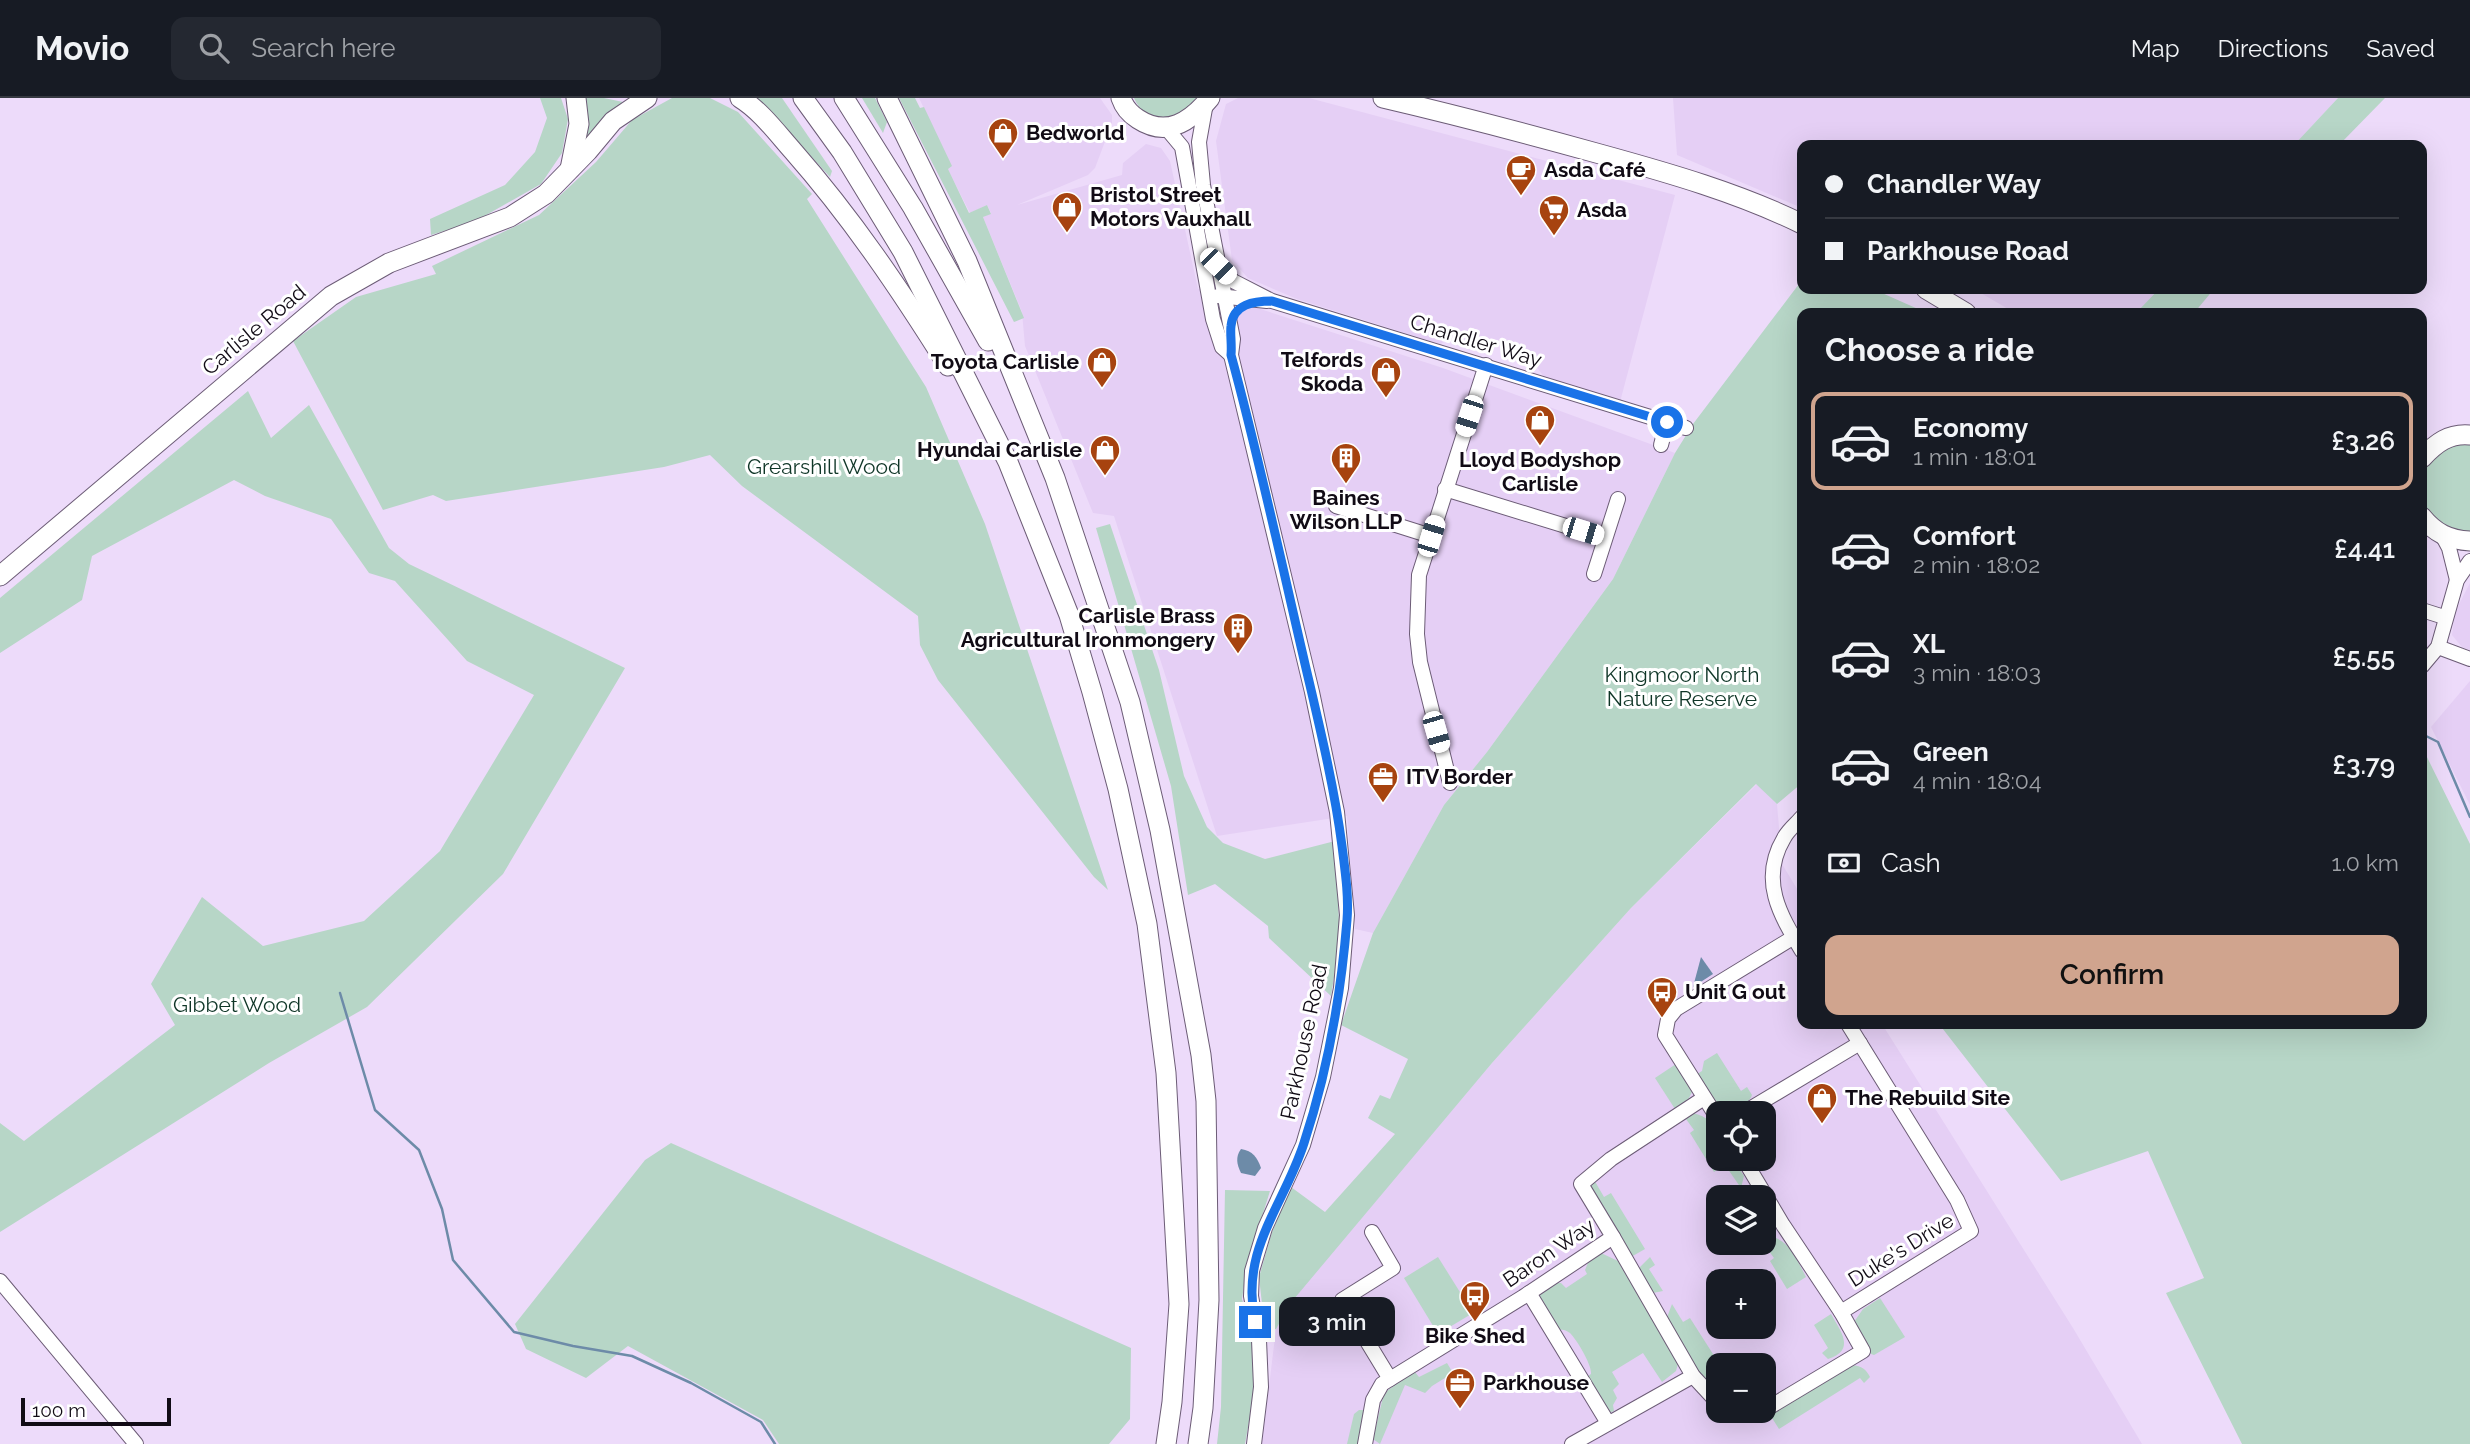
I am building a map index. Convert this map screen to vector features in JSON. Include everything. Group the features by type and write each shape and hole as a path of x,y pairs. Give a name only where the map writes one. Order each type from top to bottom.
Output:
{"highway":[{"path":"569,170 579,124 576,98"},
{"name":"Carlisle Road","path":"0,576 331,296 389,263 510,217 546,194 613,121 646,98"},
{"path":"740,98 773,128 804,163 892,279 1008,462"},
{"path":"803,98 842,152 903,252 1008,462 1069,615 1092,692 1118,789 1147,924 1166,1073 1179,1304 1166,1444"},
{"path":"844,98 913,208 1025,406"},
{"path":"887,98 967,261 1055,478 1130,702 1160,830 1201,1055 1206,1101 1209,1300 1203,1408 1198,1444"},
{"path":"1383,98 1470,118 1667,173 1775,211 1797,222"},
{"path":"1121,99 1128,111 1142,122 1167,129 1180,125 1208,101"},
{"path":"1934,294 1958,308"},
{"path":"2427,453 2444,439 2468,433"},
{"path":"2429,526 2457,540 2470,541"}],"street":[{"name":"Chandler Way","path":"1208,101 1199,142 1203,185 1218,266 1227,287 1255,301 1272,301"},
{"name":"Parkhouse Road","path":"1167,129 1182,147 1209,295 1222,348 1231,355"},
{"name":"Parkhouse Road","path":"1227,287 1233,339 1231,355 1338,812 1347,915 1341,988 1323,1077 1303,1145 1265,1228 1252,1271 1251,1296 1259,1340 1261,1387 1254,1444"},
{"name":"Chandler Way","path":"1209,295 1227,287 1686,428"},
{"path":"1231,327 1241,307 1255,301"},
{"path":"1450,783 1420,662 1417,634 1419,575 1486,365"},
{"path":"1661,445 1667,422"},
{"path":"1445,489 1605,538"},
{"path":"1594,574 1618,499"},
{"path":"1336,506 1431,536"},
{"path":"2429,526 2451,559 2457,580"},
{"path":"2427,660 2438,647 2444,617 2457,580 2470,562"},
{"path":"2427,612 2444,617"},
{"path":"2438,647 2470,659"},
{"path":"1797,823 1784,837 1774,864 1772,886 1774,900 1797,942"},
{"path":"1706,1101 1665,1035 1668,1019 1676,1009 1794,937"},
{"name":"Duke's Drive","path":"1776,1403 1863,1351 1841,1312 1971,1231 1957,1200 1851,1029"},
{"path":"1763,1101 1860,1043"},
{"name":"Baron Way","path":"1365,1444 1373,1400 1382,1384 1530,1293 1613,1237 1581,1184 1611,1159 1704,1098"},
{"path":"1751,1171 1841,1312"},
{"path":"1372,1232 1393,1268 1342,1300 1390,1379"},
{"path":"1613,1237 1693,1376 1706,1390"},
{"path":"0,1281 136,1444"},
{"path":"1530,1293 1608,1423"},
{"path":"1572,1444 1693,1376"}],"shaded area":[{"path":"919,98 1100,98 1112,115 1112,123 1095,168 1088,175 1017,205 1122,175 1123,163 1146,144 1161,148 1170,161 1198,289 1443,368 1675,453 1613,579 1487,752 1444,805 1373,933 1355,929 1347,816 1217,836 1114,516 1093,513 1025,346 1022,312 983,217 991,213 987,205 970,213 947,168 951,165"},
{"path":"1238,98 1309,98 1675,195 1620,402 1544,377 1526,352 1464,333 1440,344 1297,299 1248,278 1232,260 1216,141 1226,104"},
{"path":"1673,98 2338,98 2299,140 1797,140 1797,206 1677,155"},
{"path":"1983,294 2154,294 2141,308 2006,308"},
{"path":"2470,583 2470,650 2462,647 2452,635 2455,612"},
{"path":"2470,681 2470,805 2431,727"},
{"path":"1757,784 1777,804 1782,864 1797,889 1797,1029 1885,1029 2073,1328 2142,1444 1262,1444 1276,1329 1295,1296 1492,1063 1631,908"}],"green space":[{"path":"540,98 561,98 568,119 562,153 541,184 474,222 431,235 430,219 505,185 535,152 547,118"},
{"path":"582,98 604,98 623,102 602,120 581,147"},
{"name":"Grearshill Wood","path":"672,98 710,98 738,112 812,194 807,199 926,387 985,524 1108,890 1094,877 938,680 920,645 918,616 742,486 710,455 664,467 446,501 433,495 383,510 293,341 356,297 436,274 432,266 539,215 596,162 632,120"},
{"path":"757,98 782,98 832,171 830,177"},
{"path":"862,98 875,98 887,122 883,133"},
{"path":"899,98 915,98 920,108 924,107 952,166 948,169 969,213 987,205 991,214 983,217 1024,318 1014,322"},
{"path":"1134,98 1200,98 1183,114 1161,118 1142,110"},
{"path":"2338,98 2385,98 2344,140 2299,140"},
{"name":"Kingmoor North Nature Reserve","path":"1797,287 1797,294 1884,294 1916,308 1797,308 1797,787 1777,804 1756,784 1631,908 1492,1063 1294,1299 1276,1329 1265,1331 1259,1277 1272,1232 1291,1187 1325,1212 1395,1134 1368,1118 1380,1095 1390,1099 1408,1059 1341,1025 1373,933 1444,805 1487,752 1613,579 1675,453 1693,424"},
{"path":"2154,294 2210,294 2198,308 2141,308"},
{"name":"Gibbet Wood","path":"248,391 271,438 309,405 389,548 409,564 625,668 503,874 367,1007 269,1063 0,1232 0,1123 24,1141 175,1025 151,984 202,897 263,946 364,921 440,851 534,695 467,661 395,581 369,573 331,519 265,496 234,480 92,556 82,600 0,653 0,598"},
{"path":"2470,442 2470,532 2449,527 2435,519 2427,510 2427,466 2436,454 2449,446"},
{"path":"1110,524 1159,670 1184,776 1207,827 1223,843 1265,859 1335,841 1340,940 1331,996 1269,938 1268,926 1215,884 1188,895 1171,786 1096,528"},
{"path":"2427,757 2470,844 2470,1444 2242,1444 2166,1293 2204,1278 2148,1151 2061,1181 1943,1029 2427,1029"},
{"path":"1717,1053 1741,1091 1747,1087 1752,1095 1748,1101 1713,1101 1694,1076 1702,1071 1704,1061"},
{"path":"1676,1064 1692,1092 1688,1100 1675,1109 1655,1078"},
{"path":"1689,1112 1706,1118 1706,1159 1690,1133 1694,1130 1683,1115"},
{"path":"671,1143 1131,1348 1130,1419 1109,1444 779,1444 763,1420 628,1346 586,1378 526,1349 515,1324 645,1160"},
{"path":"1729,1171 1741,1171 1744,1176 1742,1185 1739,1185"},
{"path":"1593,1178 1604,1197 1611,1193 1645,1249 1631,1257 1587,1191"},
{"path":"1225,1190 1270,1191 1247,1265 1242,1299 1254,1339 1253,1399 1245,1444 1217,1444 1221,1407"},
{"path":"1776,1238 1789,1248 1806,1277 1787,1289 1770,1261 1774,1258 1772,1255 1776,1255"},
{"path":"1601,1253 1618,1261 1678,1364 1676,1371 1662,1382 1643,1353 1612,1372 1619,1384 1613,1390 1617,1398 1613,1405 1614,1411 1609,1413 1584,1379 1591,1374 1591,1370 1580,1347 1568,1332 1554,1330 1537,1294 1554,1283 1561,1283 1566,1288 1587,1274 1585,1270 1590,1258"},
{"path":"1438,1257 1473,1313 1438,1334 1404,1278"},
{"path":"1650,1257 1655,1265 1649,1269 1663,1291 1653,1293 1638,1269"},
{"path":"1880,1298 1905,1337 1874,1355 1856,1330 1854,1322 1863,1309"},
{"path":"1672,1304 1683,1322 1690,1318 1712,1353 1706,1353 1706,1385 1701,1380 1666,1320"},
{"path":"1831,1314 1842,1334 1844,1346 1842,1351 1828,1359 1822,1353 1828,1348 1814,1325"},
{"path":"1447,1363 1453,1373 1425,1393 1405,1385 1380,1444 1373,1439 1384,1393 1414,1371 1419,1377"},
{"path":"1852,1365 1863,1368 1870,1377 1864,1383 1860,1378 1779,1429 1775,1423 1776,1410"},
{"path":"1365,1410 1362,1444 1347,1444 1354,1414"}],"water":[{"path":"1701,957 1713,974 1693,987"},
{"path":"1241,1149 1252,1153 1258,1161 1261,1168 1255,1176 1241,1173 1237,1161"}],"waterway":[{"path":"2427,736 2438,742 2470,817"},
{"path":"340,993 375,1110 419,1150 442,1209 453,1260 514,1332 632,1356 691,1383 761,1422 775,1444"}],"place":[{"name":"Bedworld","path":"1003,160"},
{"name":"Asda Café","path":"1521,197"},
{"name":"Bristol Street Motors Vauxhall","path":"1067,234"},
{"name":"Asda","path":"1554,237"},
{"name":"Toyota Carlisle","path":"1102,389"},
{"name":"Telfords Skoda","path":"1386,399"},
{"name":"Lloyd Bodyshop Carlisle","path":"1540,447"},
{"name":"Hyundai Carlisle","path":"1105,477"},
{"name":"Baines Wilson LLP","path":"1346,485"},
{"name":"Carlisle Brass Agricultural Ironmongery","path":"1238,655"},
{"name":"ITV Border","path":"1383,804"},
{"name":"Unit G out","path":"1662,1019"},
{"name":"The Rebuild Site","path":"1822,1125"},
{"name":"Bike Shed","path":"1475,1323"},
{"name":"Parkhouse","path":"1460,1410"}],"route":[{"path":"1255,1322 1251,1296 1252,1271 1265,1228 1303,1145 1323,1077 1341,988 1347,915 1338,812 1231,355 1231,327 1234,318 1246,303 1272,301 1667,422"}]}
